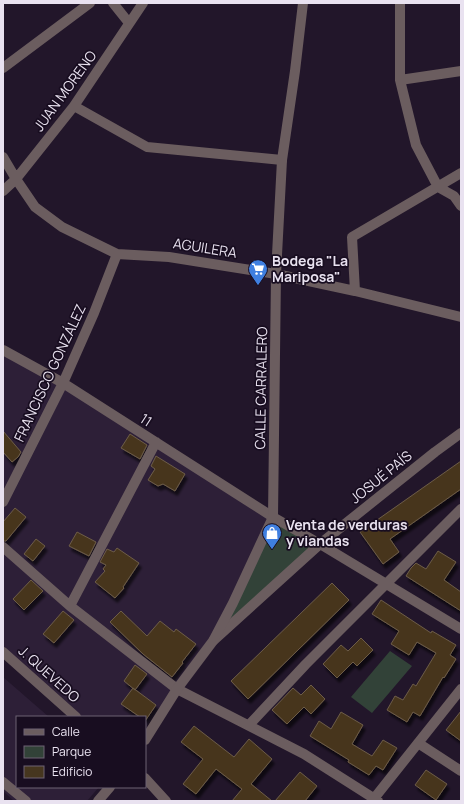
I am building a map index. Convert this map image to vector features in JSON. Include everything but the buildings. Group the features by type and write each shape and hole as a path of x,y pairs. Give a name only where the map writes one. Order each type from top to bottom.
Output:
{"street":[{"path":"3,68 90,3"},
{"path":"113,3 129,23"},
{"name":"JUAN MORENO","path":"3,191 16,179 74,106 143,3"},
{"name":"CALLE CARRALERO","path":"146,738 178,689 213,642 272,517 276,274 282,160 303,3"},
{"path":"401,4 400,80 416,146 438,187 454,196 461,206"},
{"path":"400,80 461,71"},
{"path":"74,106 147,147 282,160"},
{"name":"AGUILERA","path":"3,157 35,207 62,227 117,254 169,257 276,274 355,291 461,317"},
{"path":"355,291 352,237 461,173"},
{"name":"FRANCISCO GONZÁLEZ","path":"3,502 63,383 94,313 117,254"},
{"name":"11","path":"3,350 63,383 272,517 320,544 461,629"},
{"name":"JOSUÉ PAÍS","path":"213,642 320,544 461,433"},
{"path":"70,606 156,442"},
{"path":"249,725 306,664 461,510"},
{"path":"3,547 70,606 178,689 304,754 374,800 461,689"},
{"name":"J. QUEVEDO","path":"3,652 75,716"},
{"path":"418,743 461,771"},
{"path":"146,779 166,801"},
{"path":"3,782 26,801"},
{"path":"98,801 109,788"}],"shaded area":[{"path":"3,350 273,517 213,641 146,727 146,716 75,716 3,652"},
{"path":"3,677 48,716 16,716 16,788 98,788 87,801 14,801 3,791"}],"green space":[{"path":"273,517 320,544 213,641"},
{"path":"390,651 412,666 372,713 351,697"}],"place":[{"name":"Bodega \"La Mariposa\"","path":"258,286"},
{"name":"Venta de verduras y viandas","path":"272,550"}]}
